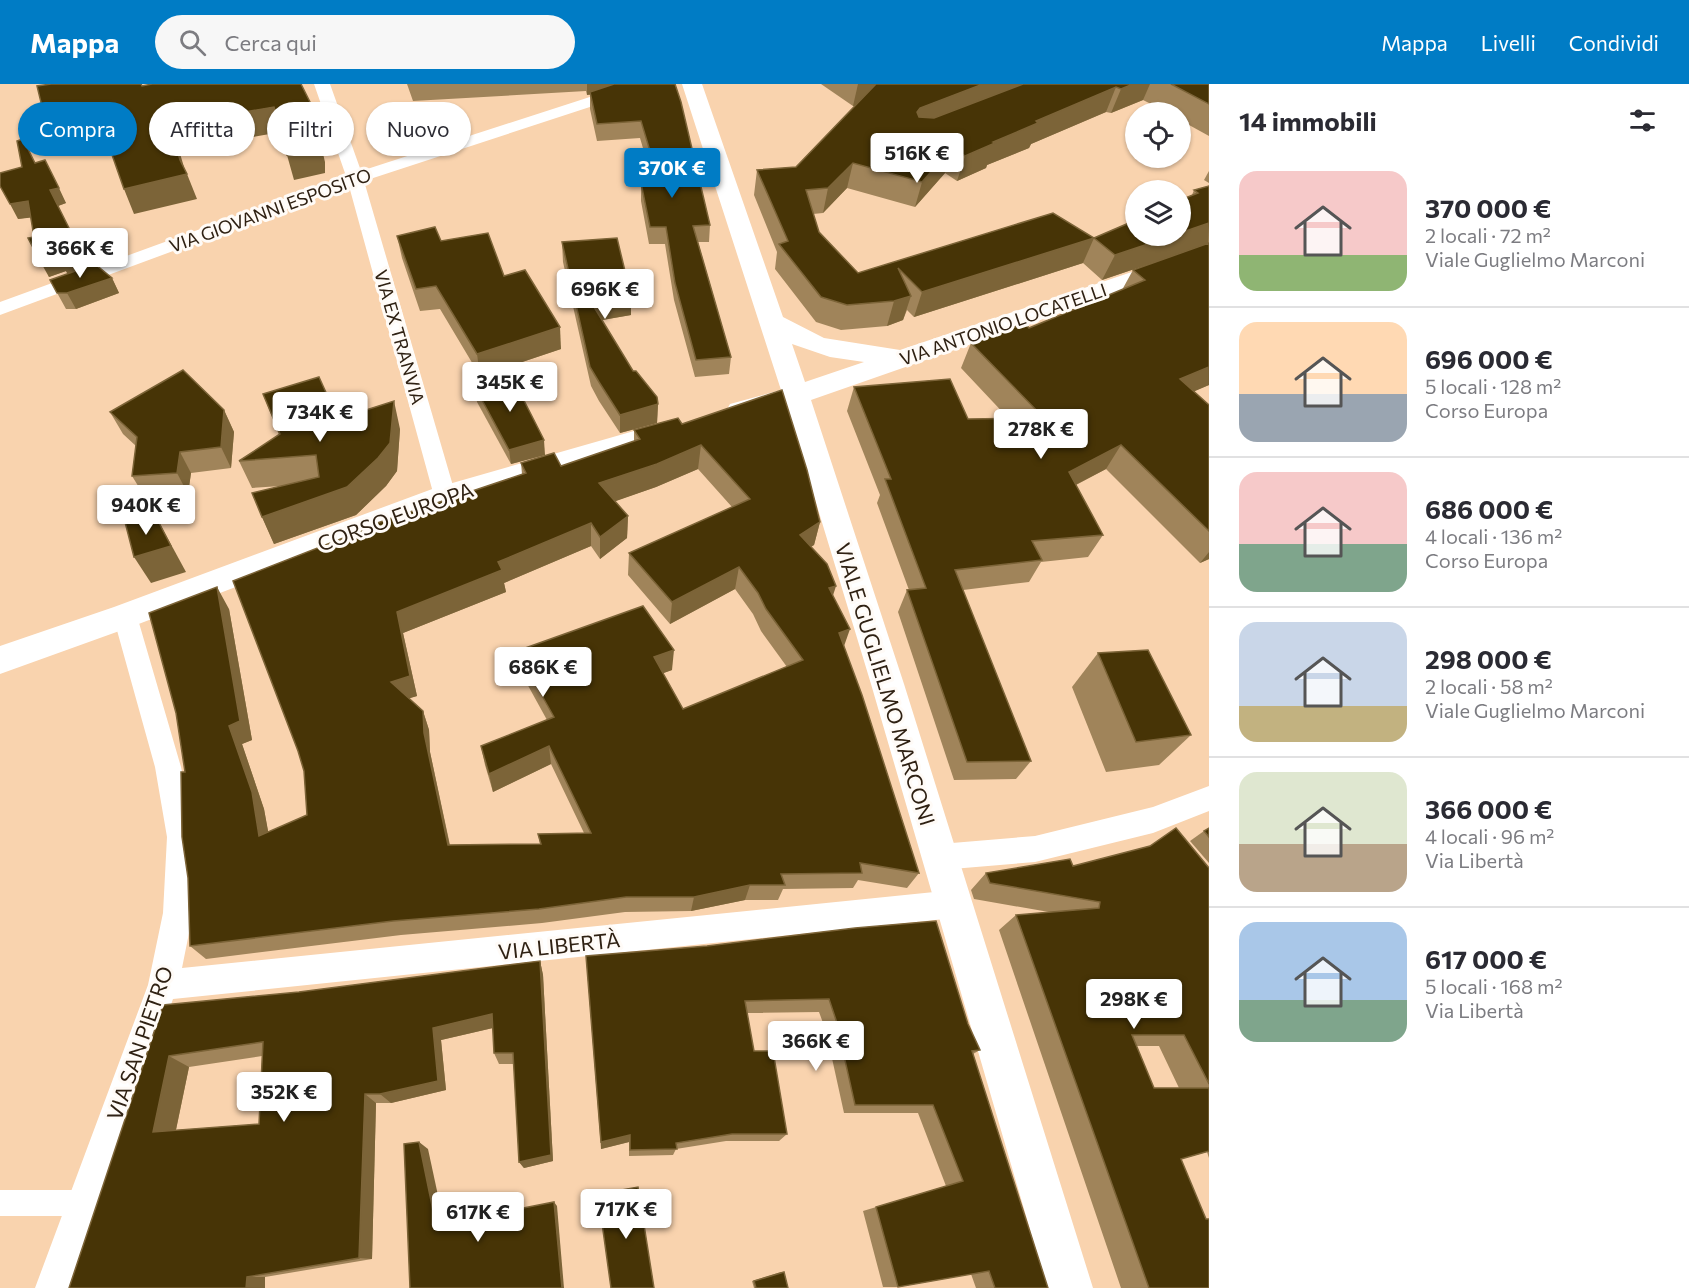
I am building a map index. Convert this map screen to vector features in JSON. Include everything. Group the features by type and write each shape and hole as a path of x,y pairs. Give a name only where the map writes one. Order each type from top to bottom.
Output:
{"street":[{"name":"VIA EX TRANVIA","path":"322,84 355,178 445,496"},
{"name":"VIA GIOVANNI ESPOSITO","path":"4,307 355,178 646,84"},
{"name":"VIALE GUGLIELMO MARCONI","path":"692,84 796,395 940,857 1070,1288"},
{"name":"VIA ANTONIO LOCATELLI","path":"796,395 1209,253"},
{"path":"0,283 4,307"},
{"path":"772,321 792,336 815,345 845,352 904,358"},
{"path":"717,417 796,395"},
{"name":"CORSO EUROPA","path":"0,660 125,616 445,496 683,427"},
{"name":"VIA SAN PIETRO","path":"53,1288 163,985 178,914 181,837 168,767 125,616"},
{"path":"940,857 1035,849 1160,829 1209,798"},
{"name":"VIA LIBERTÀ","path":"163,985 954,904"},
{"path":"0,1203 82,1203"}],"building":[{"path":"51,84 141,84 142,86 152,84 301,84 310,102 267,102 267,108 255,110 255,102 149,102 149,156 179,156 187,174 124,189 112,156 137,156 137,102 41,102 37,86"},
{"path":"614,84 675,84 710,225 693,226 731,357 696,360 675,283 666,227 650,227 641,183 659,181 641,121 597,124 590,92"},
{"path":"876,84 983,84 920,108 917,112 919,117 934,118 1023,84 1133,84 1121,89 1116,87 1036,121 1038,123 965,156 952,148 922,182 853,163 828,188 806,190 819,232 858,273 1053,213 1094,238 922,292 898,268 911,296 894,301 847,305 821,297 779,244 788,241 757,170 796,167"},
{"path":"1171,84 1209,84 1209,104"},
{"path":"20,156 32,156 35,163 45,160 59,188 50,190 81,252 60,259 59,256 40,261 28,238 34,237 28,201 10,204 0,186 0,173 22,167"},
{"path":"1209,186 1209,223 1191,229 1191,196 1198,193 1194,190"},
{"path":"1125,225 1125,246 1142,246 1115,255 1094,238"},
{"path":"435,227 441,241 488,233 504,276 525,270 560,327 477,354 436,286 416,289 397,236"},
{"path":"617,238 631,296 591,302 633,371 636,371 657,397 658,404 620,415 590,367 562,242"},
{"path":"1209,243 1209,367 1180,379 1209,405 1209,531 1121,445 1069,472 1103,535 1032,541 1042,560 955,570 1031,761 967,762 907,590 926,588 885,479 891,479 854,387 950,379 968,419 1044,418 971,343 1025,323 1029,328 1145,280 1133,270"},
{"path":"95,264 112,278 67,293 57,293 50,280"},
{"path":"183,370 224,410 221,447 180,452 177,473 132,476 137,437 110,412"},
{"path":"511,375 544,440 509,450 475,387"},
{"path":"319,377 338,419 394,401 390,443 378,458 347,487 262,517 252,493 319,477 316,455 239,461 280,434 263,394"},
{"path":"782,390 807,470 820,522 800,535 827,564 836,586 829,588 850,629 839,633 862,695 919,873 860,863 862,873 781,874 785,885 750,885 694,897 626,897 539,909 393,921 190,946 188,878 182,837 181,772 185,772 176,713 149,613 217,587 240,721 229,726 252,792 259,836 307,815 304,771 233,581 374,526 374,524 526,473 521,463 554,453 561,466 640,439 634,430 678,418 682,424","holes":["701,445 750,499 629,553 672,602 739,567 803,660 683,709 654,657 674,650 643,606 517,651 554,717 481,746 489,774 549,746 591,833 538,834 541,844 448,845 424,733 423,711 391,682 410,676 397,612 502,570 498,562 591,523 600,537 628,516 599,483 657,464"]},
{"path":"155,515 171,546 134,557 125,522"},
{"path":"1148,650 1191,735 1136,742 1098,653"},
{"path":"1176,828 1209,868 1209,1084 1184,1035 1132,1035 1154,1088 1209,1088 1209,1151 1181,1159 1206,1219 1209,1219 1209,1288 1149,1288 1016,915 1099,908 1100,902 990,883 986,873 1070,859 1073,866 1150,846"},
{"path":"936,921 968,1024 980,1050 972,1051 1048,1288 995,1288 989,1271 898,1287 876,1207 963,1181 933,1105 855,1105 829,999 745,1001 754,1051 773,1051 787,1134 732,1134 676,1143 677,1149 630,1150 630,1135 601,1142 586,956 707,946 855,928"},
{"path":"540,961 551,1155 519,1162 513,1053 494,1053 492,1014 433,1028 438,1081 380,1094 365,1094 359,1258 247,1277 246,1288 69,1288 163,1005 299,992","holes":["263,1042 259,1124 153,1132 169,1056"]},
{"path":"419,1142 436,1225 554,1202 562,1288 410,1288 404,1144"},
{"path":"638,1187 654,1288 611,1288 598,1194"},
{"path":"784,1272 788,1288 756,1288 754,1281"}]}
